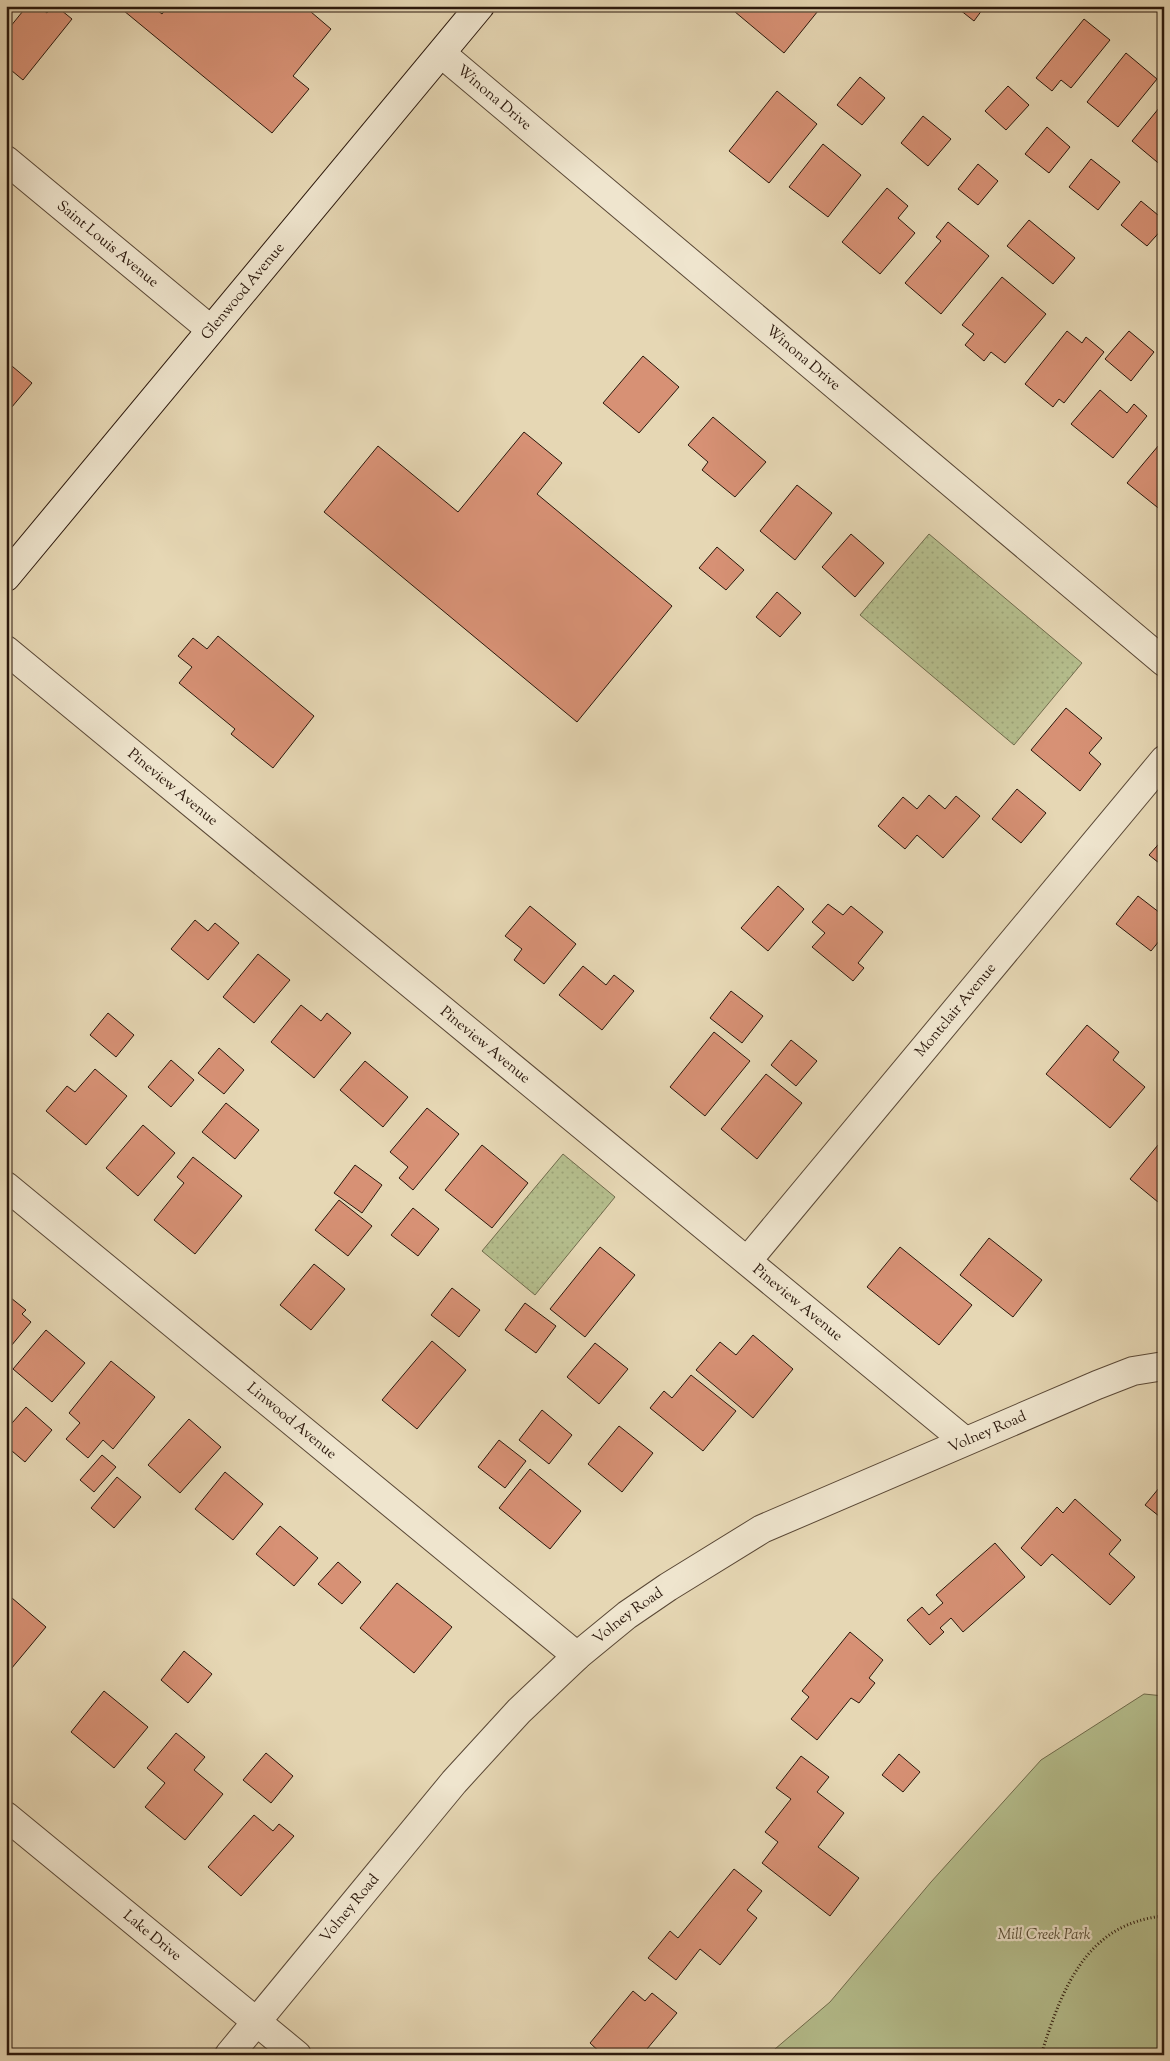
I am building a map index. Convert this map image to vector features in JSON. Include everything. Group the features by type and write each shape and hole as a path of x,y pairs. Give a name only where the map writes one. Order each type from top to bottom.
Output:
{"street":[{"name":"Glenwood Avenue","path":"6,577 480,6"},
{"name":"Winona Drive","path":"442,54 1164,662"},
{"name":"Saint Louis Avenue","path":"6,160 210,329"},
{"name":"Pineview Avenue","path":"6,650 748,1260 965,1441"},
{"name":"Montclair Avenue","path":"748,1260 1164,760"},
{"name":"Linwood Avenue","path":"6,1186 577,1656"},
{"name":"Volney Road","path":"229,2055 454,1782 519,1711 577,1656 627,1615 668,1587 762,1529 1124,1374 1155,1366 1164,1366"},
{"name":"Lake Drive","path":"6,1816 297,2055"}],"path":[{"path":"1041,2055 1051,2024 1069,1982 1088,1953 1113,1931 1149,1918 1164,1916"}],"green space":[{"path":"929,534 1082,663 1014,745 860,615"},
{"path":"563,1154 615,1197 535,1295 482,1251"},
{"name":"Mill Creek Park","path":"1144,1694 1164,1696 1164,2055 768,2055 830,2002 931,1882 1041,1760"}],"building":[{"path":"27,6 38,6 47,13 52,6 56,6 72,19 23,80 6,66 6,32"},
{"path":"118,6 152,6 162,14 168,6 304,6 331,29 293,76 309,89 272,133"},
{"path":"728,6 822,6 784,53"},
{"path":"955,6 985,6 974,21"},
{"path":"1084,19 1110,40 1071,88 1061,80 1052,91 1036,78"},
{"path":"1126,53 1157,79 1118,127 1087,102"},
{"path":"860,77 885,98 862,125 837,105"},
{"path":"1008,86 1029,105 1006,130 985,111"},
{"path":"777,91 817,124 769,183 729,151"},
{"path":"1164,102 1164,166 1163,167 1132,141"},
{"path":"923,116 951,139 928,166 901,143"},
{"path":"1047,127 1070,147 1049,173 1025,154"},
{"path":"823,144 861,175 828,217 789,187"},
{"path":"1091,159 1120,182 1098,210 1069,187"},
{"path":"978,164 998,181 978,205 958,189"},
{"path":"887,188 908,206 898,218 915,233 880,274 842,242"},
{"path":"1141,201 1164,220 1164,227 1147,246 1121,225"},
{"path":"1029,220 1075,258 1053,284 1007,246"},
{"path":"948,222 989,256 941,314 905,283 941,241 936,237"},
{"path":"1002,277 1046,314 1005,363 991,352 984,361 965,345 974,334 962,325"},
{"path":"1067,331 1082,343 1086,337 1104,352 1064,403 1059,399 1053,407 1025,384"},
{"path":"1129,331 1154,352 1131,381 1105,359"},
{"path":"643,356 679,387 639,433 603,403"},
{"path":"6,361 32,383 6,414"},
{"path":"1100,390 1127,413 1134,404 1147,416 1113,458 1071,424"},
{"path":"713,417 766,462 735,497 702,470 708,462 688,445"},
{"path":"524,432 562,463 537,494 672,606 577,722 324,512 378,446 458,512"},
{"path":"1164,439 1164,509 1162,511 1127,483"},
{"path":"797,485 832,513 795,560 760,531"},
{"path":"851,534 884,563 855,597 822,567"},
{"path":"717,547 744,570 726,590 699,568"},
{"path":"777,592 801,613 780,637 756,617"},
{"path":"218,636 314,716 273,768 231,734 235,729 179,683 192,667 178,656 193,638 207,649"},
{"path":"1066,708 1102,738 1089,753 1101,764 1080,791 1031,750"},
{"path":"1017,789 1046,813 1021,843 992,819"},
{"path":"929,795 945,809 956,796 980,816 943,858 917,835 905,849 878,826 903,797 917,809"},
{"path":"1164,838 1164,867 1149,855"},
{"path":"778,886 804,909 768,951 741,928"},
{"path":"1138,896 1164,916 1164,935 1151,951 1116,924"},
{"path":"828,904 843,915 851,906 883,932 858,963 864,968 853,981 812,947 825,933 812,922"},
{"path":"530,906 576,944 544,984 514,960 522,949 505,936"},
{"path":"195,920 208,931 215,923 239,943 208,980 171,949"},
{"path":"258,954 290,980 254,1023 223,997"},
{"path":"583,966 606,985 614,975 634,991 602,1030 559,995"},
{"path":"731,991 763,1016 742,1043 710,1018"},
{"path":"301,1005 321,1021 327,1013 351,1033 314,1078 271,1042"},
{"path":"108,1013 134,1035 116,1057 90,1035"},
{"path":"1087,1025 1119,1052 1113,1060 1145,1087 1110,1128 1046,1074"},
{"path":"714,1032 750,1061 705,1116 670,1087"},
{"path":"791,1040 817,1061 796,1086 771,1065"},
{"path":"219,1048 244,1070 224,1094 198,1073"},
{"path":"171,1060 194,1080 171,1107 148,1087"},
{"path":"365,1061 408,1097 383,1127 340,1090"},
{"path":"95,1069 127,1096 86,1145 46,1111 67,1086 75,1092"},
{"path":"766,1074 802,1103 757,1159 721,1129"},
{"path":"226,1103 259,1130 235,1159 202,1132"},
{"path":"427,1108 459,1134 413,1190 399,1178 408,1167 390,1152"},
{"path":"143,1125 175,1153 138,1196 106,1168"},
{"path":"1164,1139 1164,1207 1130,1179"},
{"path":"482,1145 528,1183 492,1228 445,1190"},
{"path":"193,1157 242,1196 195,1254 154,1220 184,1183 177,1177"},
{"path":"355,1165 382,1185 362,1213 334,1193"},
{"path":"339,1200 372,1226 348,1256 315,1230"},
{"path":"413,1208 439,1229 418,1256 391,1235"},
{"path":"989,1238 1042,1280 1013,1317 960,1275"},
{"path":"600,1247 635,1275 585,1337 550,1309"},
{"path":"900,1247 972,1305 939,1345 867,1287"},
{"path":"314,1264 345,1289 311,1330 280,1305"},
{"path":"452,1288 480,1310 459,1337 431,1315"},
{"path":"6,1294 26,1310 22,1314 31,1322 6,1352"},
{"path":"525,1303 556,1326 536,1353 505,1330"},
{"path":"46,1330 85,1363 52,1402 13,1369"},
{"path":"753,1335 793,1369 753,1418 696,1370 720,1342 736,1355"},
{"path":"432,1341 466,1370 417,1429 382,1400"},
{"path":"595,1343 628,1369 599,1404 567,1377"},
{"path":"111,1361 155,1397 113,1449 103,1440 88,1458 66,1439 80,1423 69,1413"},
{"path":"691,1375 736,1411 703,1451 650,1408 664,1391 672,1398"},
{"path":"26,1407 52,1430 25,1462 6,1446 6,1430"},
{"path":"542,1410 572,1435 549,1464 519,1440"},
{"path":"189,1419 221,1447 180,1493 148,1465"},
{"path":"619,1426 653,1453 622,1492 588,1464"},
{"path":"499,1440 526,1461 505,1488 478,1467"},
{"path":"102,1455 116,1467 94,1492 80,1480"},
{"path":"530,1469 581,1511 550,1549 499,1508"},
{"path":"225,1472 263,1504 233,1540 195,1509"},
{"path":"117,1477 141,1497 114,1528 91,1508"},
{"path":"1164,1482 1164,1520 1145,1505"},
{"path":"1075,1499 1121,1540 1109,1554 1135,1577 1110,1605 1052,1554 1041,1566 1021,1548 1057,1507 1063,1513"},
{"path":"280,1526 318,1558 294,1586 256,1554"},
{"path":"995,1543 1025,1577 963,1632 951,1618 940,1628 944,1632 930,1645 907,1620 922,1607 929,1615 943,1603 936,1595"},
{"path":"338,1562 361,1582 342,1604 318,1584"},
{"path":"397,1583 452,1627 414,1673 360,1628"},
{"path":"12,1598 46,1627 6,1675 6,1605"},
{"path":"850,1632 883,1660 869,1678 875,1683 859,1703 851,1698 817,1740 791,1719 809,1697 802,1691"},
{"path":"184,1651 212,1674 188,1703 161,1680"},
{"path":"104,1691 148,1727 114,1768 71,1732"},
{"path":"176,1733 205,1757 194,1770 223,1794 185,1840 145,1807 165,1783 147,1768"},
{"path":"266,1753 293,1776 271,1803 243,1780"},
{"path":"899,1754 920,1772 903,1792 882,1775"},
{"path":"801,1756 829,1777 817,1792 844,1813 818,1847 859,1878 830,1916 762,1863 778,1842 765,1832 791,1799 776,1788"},
{"path":"254,1815 273,1831 279,1824 294,1836 241,1896 208,1867"},
{"path":"734,1869 762,1891 747,1910 757,1918 720,1965 700,1949 676,1980 648,1958 670,1931 678,1938"},
{"path":"633,1991 645,2001 652,1993 677,2013 642,2055 603,2055 590,2043"}]}
